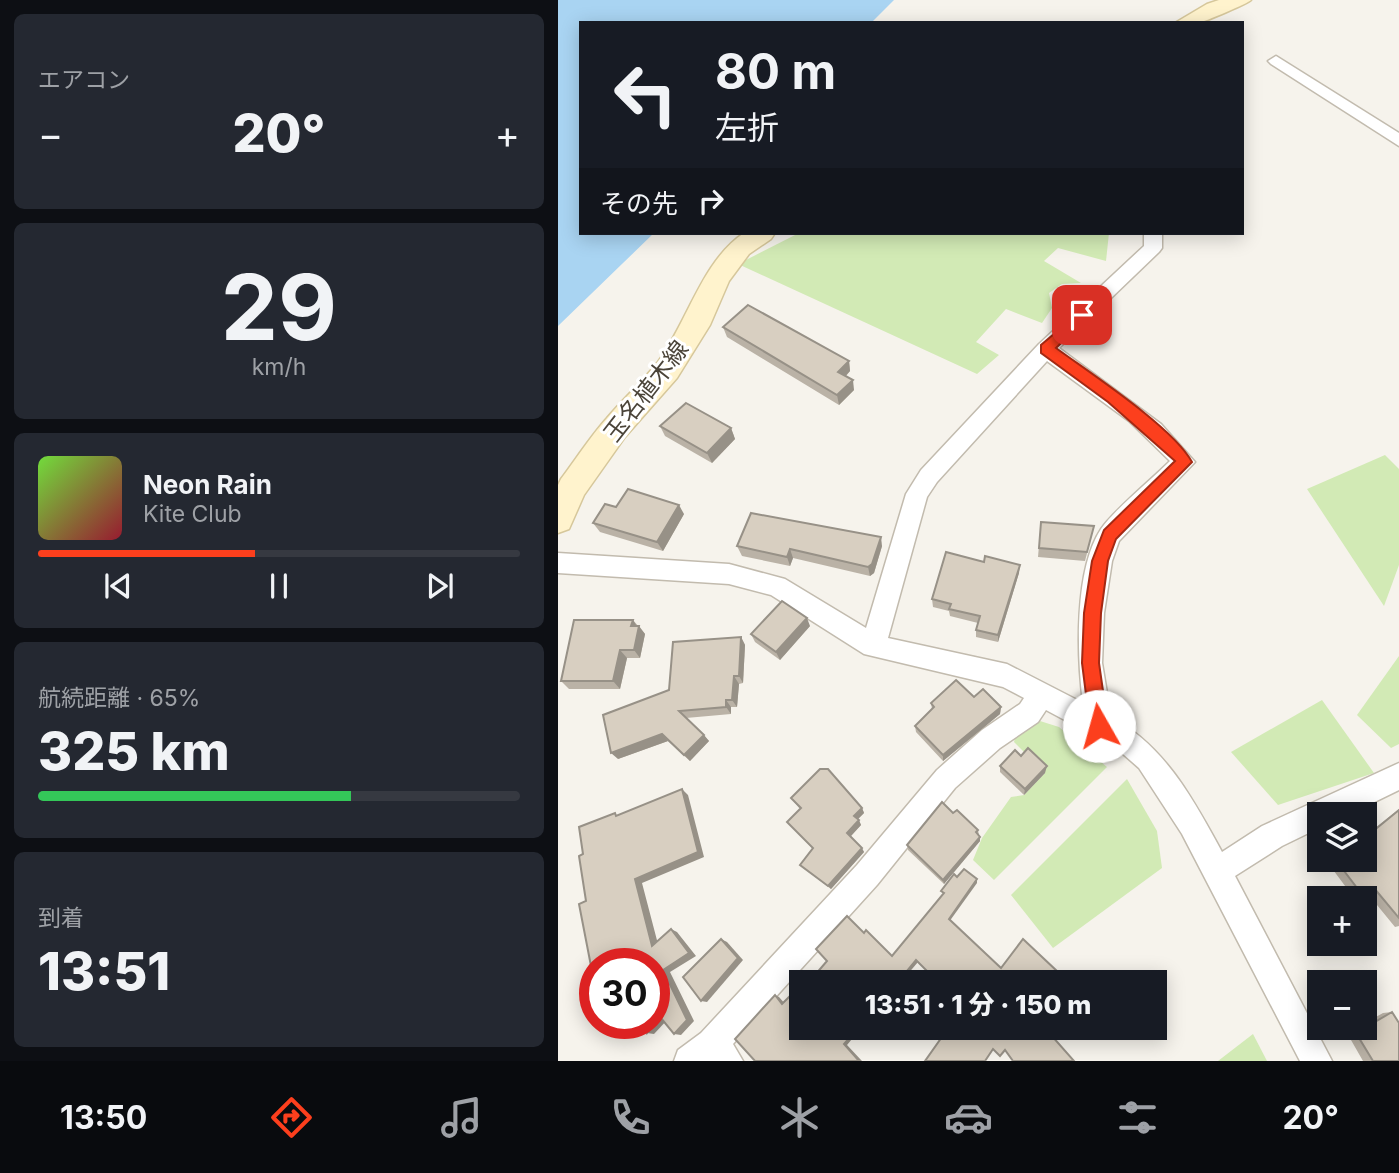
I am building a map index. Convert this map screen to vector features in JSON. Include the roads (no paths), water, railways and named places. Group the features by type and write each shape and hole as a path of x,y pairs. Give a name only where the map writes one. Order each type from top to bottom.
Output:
{"main road":[{"path":"1188,21 1214,8 1241,0"},
{"name":"玉名植木線","path":"558,520 572,488 615,429 667,370 696,325 718,277 740,248 759,235"}],"street":[{"path":"1276,61 1399,141"},
{"path":"873,646 917,495 929,476 1046,349 1153,248 1152,235"},
{"path":"1046,349 1113,398 1173,448 1184,462 1110,535 1100,561 1092,613 1091,663 1099,726"},
{"path":"558,563 729,574 777,586 873,646 1007,676 1124,738 1148,759 1192,824 1317,1061"},
{"path":"710,1055 867,875 946,779 991,739 1029,713 1042,693"},
{"path":"1345,802 1399,776"},
{"path":"1215,872 1272,835 1307,820"}],"water":[{"path":"558,0 894,0 873,21 579,21 579,235 652,235 558,326"}]}
